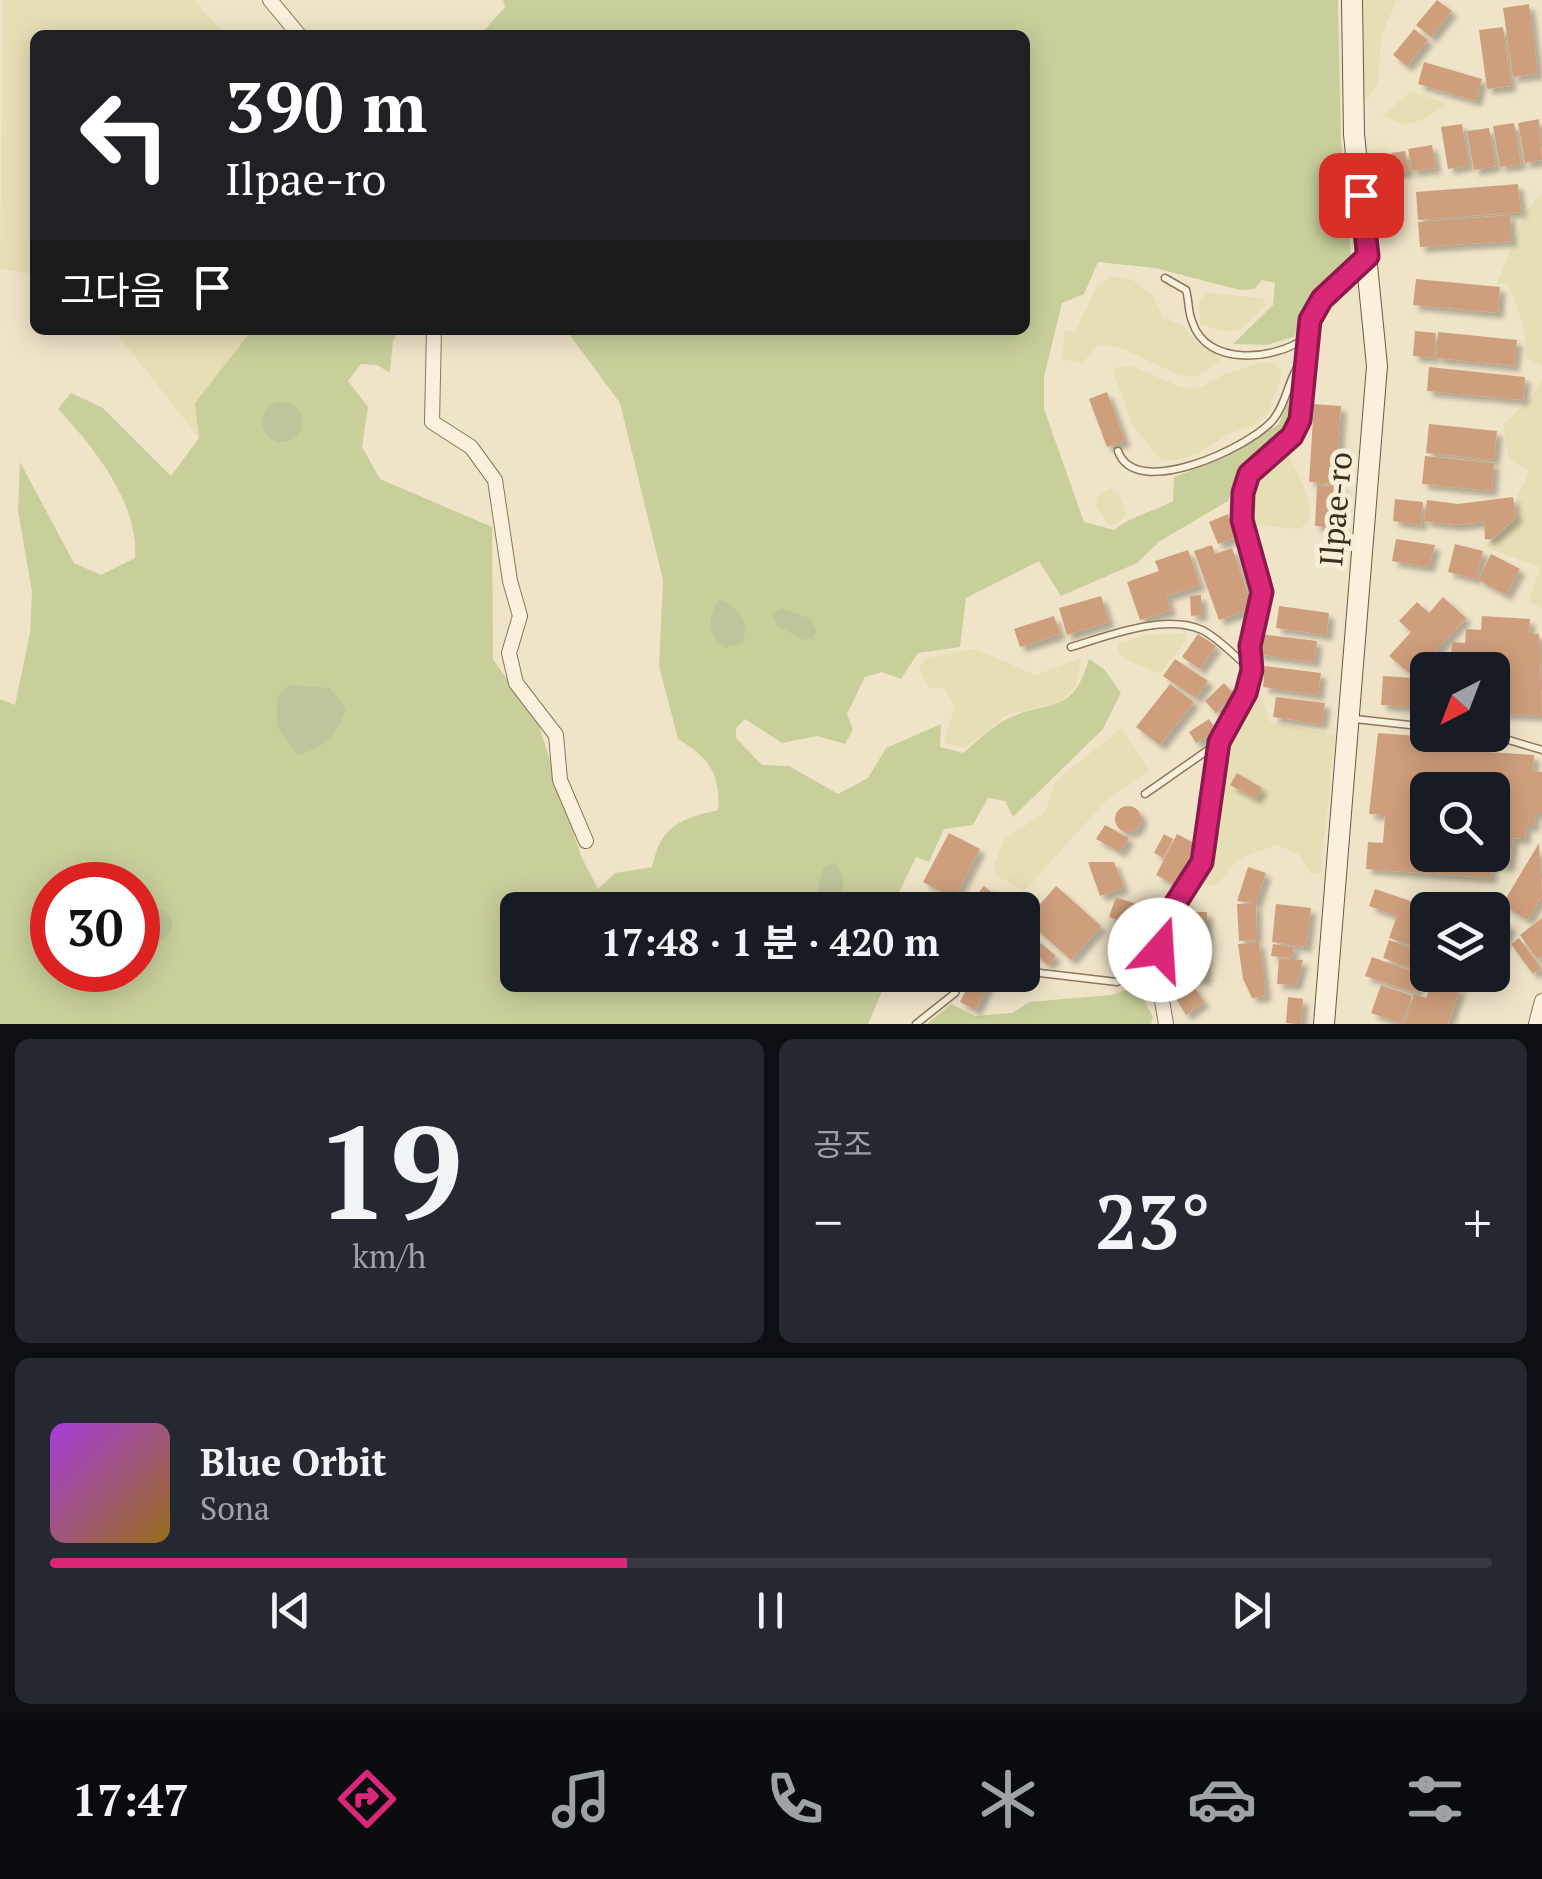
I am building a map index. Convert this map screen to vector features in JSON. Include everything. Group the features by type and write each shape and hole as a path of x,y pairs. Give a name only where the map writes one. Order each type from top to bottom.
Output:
{"street":[{"path":"270,0 295,30"},
{"name":"Ilpae-ro","path":"1324,1024 1377,366 1353,116 1352,0"},
{"path":"1166,1024 1156,965 1174,906 1202,862 1219,742 1246,693 1252,670 1250,646 1262,592 1242,520 1243,493 1249,474 1292,436 1300,420 1306,338 1322,299 1368,256"},
{"path":"434,335 432,422 471,447 494,480 510,581 520,616 509,653 516,683 556,734 560,780 586,841"},
{"path":"1536,1024 1542,1001"}],"lane":[{"path":"1165,278 1186,290 1197,331 1221,350 1267,357 1289,350 1306,338"},
{"path":"1118,450 1134,470 1149,475 1202,463 1272,422 1304,358"},
{"path":"1071,647 1122,632 1179,624 1204,630 1252,670"},
{"path":"1348,719 1410,725"},
{"path":"1510,740 1542,750"},
{"path":"1145,794 1219,742"},
{"path":"1040,972 1117,982 1160,950"},
{"path":"916,1024 956,992"}],"shaded area":[{"path":"3,0 194,0 221,30 30,30 30,273 0,269"},
{"path":"1356,0 1397,0 1381,36 1378,84 1368,98 1361,96"},
{"path":"1412,91 1448,104 1423,120 1405,125 1382,115"},
{"path":"1542,193 1542,366 1526,357 1524,327 1509,285 1497,283 1526,211"},
{"path":"1111,277 1131,279 1152,294 1163,317 1183,326 1198,343 1223,358 1195,377 1179,375 1119,347 1099,345 1082,363 1061,358 1065,331 1075,331 1096,288"},
{"path":"1206,293 1262,298 1267,305 1240,330 1222,331 1200,324 1199,301"},
{"path":"118,335 248,335 196,403 199,438"},
{"path":"1262,362 1275,363 1282,373 1269,411 1257,424 1228,434 1198,454 1173,460 1160,459 1133,426 1113,372 1116,367 1131,366 1186,389 1204,386 1222,375"},
{"path":"1542,378 1542,609 1529,601 1540,567 1485,547 1518,517 1517,495 1530,472 1508,458 1504,424 1533,396"},
{"path":"1286,451 1310,506 1308,521 1300,529 1253,525 1248,499 1255,476"},
{"path":"1111,488 1121,498 1126,516 1116,525 1108,525 1096,507 1097,496"},
{"path":"1186,633 1187,639 1160,674 1124,659 1118,649 1119,643 1144,635"},
{"path":"975,649 1036,675 1081,658 1077,684 1061,702 1007,715 966,748 944,743 954,708 944,688 929,688 919,668 926,658"},
{"path":"1255,678 1270,722 1335,735 1321,873 1311,874 1298,854 1276,845 1238,859 1216,886 1195,885 1214,836 1224,741"},
{"path":"1122,728 1149,771 1106,801 1024,891 995,875 994,864 1005,839 1046,812 1055,781"}],"green space":[{"path":"503,0 1338,0 1341,139 1351,257 1319,289 1294,337 1267,345 1233,344 1273,305 1275,283 1262,280 1254,289 1240,290 1155,268 1098,262 1084,294 1062,303 1044,377 1044,409 1084,522 1114,530 1173,501 1174,477 1222,459 1279,424 1296,376 1292,417 1284,434 1242,466 1228,501 1160,541 1137,563 1061,596 1039,561 966,598 960,647 918,653 901,679 882,672 865,677 847,714 853,730 845,744 817,736 782,743 745,719 736,728 736,738 762,765 789,766 838,794 868,778 886,748 941,724 940,747 963,753 1007,719 1058,703 1075,690 1089,659 1104,669 1121,693 1103,729 1013,817 1005,801 988,798 973,825 944,829 929,862 916,857 899,892 500,892 500,992 882,992 868,1024 0,1024 0,699 15,705 30,633 32,592 18,511 20,462 74,563 101,575 135,558 130,517 122,496 99,458 58,409 71,393 103,408 171,476 199,438 195,403 248,335 396,335 390,373 377,365 361,364 348,381 368,407 362,447 380,479 492,527 493,659 538,723 581,856 598,889 615,873 652,867 667,833 682,821 718,810 718,797 715,776 705,760 678,739 659,666 663,580 620,403 570,335 1030,335 1030,30 484,30 505,7"},
{"path":"282,402 296,408 302,422 296,436 282,442 268,436 262,422 268,408"},
{"path":"720,599 741,616 745,629 743,643 725,648 715,637 711,619"},
{"path":"781,608 811,619 817,631 813,638 804,640 777,626 773,615"},
{"path":"289,685 330,688 346,709 328,739 297,755 277,726 277,697"},
{"path":"834,863 844,884 842,892 818,892 823,867"},
{"path":"160,910 171,919 171,931 160,940"},
{"path":"1137,987 1153,1017 1151,1024 927,1024 951,1004 975,1016 1012,1013 1030,1002 1110,995"}],"building":[{"path":"1437,0 1452,11 1431,37 1416,25"},
{"path":"1529,4 1538,74 1513,77 1503,8"},
{"path":"1503,27 1511,86 1487,89 1479,30"},
{"path":"1414,29 1428,40 1407,66 1393,55"},
{"path":"1424,62 1482,79 1476,101 1418,84"},
{"path":"1539,119 1542,160 1525,163 1518,123"},
{"path":"1514,123 1521,164 1500,167 1493,126"},
{"path":"1462,124 1469,165 1448,169 1441,127"},
{"path":"1489,128 1496,166 1474,170 1467,131"},
{"path":"1432,145 1436,168 1412,171 1408,149"},
{"path":"1405,151 1409,171 1395,173 1391,153"},
{"path":"1518,184 1521,212 1418,220 1416,192"},
{"path":"1510,215 1511,241 1420,247 1418,222"},
{"path":"1416,279 1500,287 1498,313 1413,305"},
{"path":"1415,331 1436,333 1434,358 1413,356"},
{"path":"1438,332 1517,340 1514,366 1436,358"},
{"path":"1429,367 1525,377 1523,400 1427,391"},
{"path":"1107,392 1125,441 1107,447 1089,399"},
{"path":"1314,404 1341,406 1336,484 1309,482"},
{"path":"1429,424 1497,431 1494,460 1426,453"},
{"path":"1425,456 1494,463 1492,491 1422,484"},
{"path":"1317,485 1343,487 1341,528 1315,526"},
{"path":"1513,497 1516,518 1492,539 1485,539 1484,522 1455,525 1424,521 1427,500 1458,504"},
{"path":"1395,499 1423,502 1421,525 1393,521"},
{"path":"1228,514 1234,538 1218,544 1209,522"},
{"path":"1396,539 1435,545 1429,567 1392,561"},
{"path":"1455,544 1483,551 1476,579 1448,572"},
{"path":"1212,545 1215,554 1232,548 1253,608 1219,620 1194,551"},
{"path":"1188,550 1200,585 1166,596 1171,610 1140,620 1127,582 1159,571 1155,561"},
{"path":"1491,554 1520,569 1506,595 1478,580"},
{"path":"1201,595 1202,615 1191,616 1190,596"},
{"path":"1101,596 1109,622 1067,635 1059,608"},
{"path":"1443,597 1466,618 1435,652 1410,652 1408,672 1389,656 1411,632 1399,621 1417,602 1429,613"},
{"path":"1279,606 1329,613 1327,635 1276,628"},
{"path":"1054,616 1060,634 1020,647 1014,629"},
{"path":"1482,616 1530,619 1529,633 1539,634 1542,716 1510,714 1510,652 1451,652 1452,642 1465,643 1466,629 1481,630"},
{"path":"1198,634 1216,646 1200,669 1182,657"},
{"path":"1259,634 1317,641 1314,662 1256,654"},
{"path":"1175,659 1208,681 1196,698 1163,676"},
{"path":"1265,666 1321,673 1318,695 1263,687"},
{"path":"1383,676 1410,678 1410,707 1381,705"},
{"path":"1224,683 1235,695 1216,713 1205,701"},
{"path":"1170,684 1194,702 1160,745 1136,727"},
{"path":"1276,697 1325,703 1322,724 1273,717"},
{"path":"1209,719 1216,730 1196,743 1189,732"},
{"path":"1378,733 1410,735 1410,752 1534,755 1533,771 1542,772 1542,813 1535,813 1534,826 1526,826 1525,839 1513,838 1510,859 1510,772 1410,772 1410,872 1491,872 1491,878 1366,869 1368,842 1383,843 1385,815 1369,814"},
{"path":"1237,773 1262,788 1256,799 1230,785"},
{"path":"1128,806 1137,810 1141,819 1137,828 1128,832 1119,828 1115,819 1119,810"},
{"path":"1105,825 1129,838 1120,852 1096,839"},
{"path":"949,833 980,849 958,892 941,892 923,882"},
{"path":"1164,834 1173,839 1163,858 1154,853"},
{"path":"1177,834 1196,844 1175,885 1156,875"},
{"path":"1539,843 1542,896 1528,920 1510,910 1510,892"},
{"path":"1088,862 1114,862 1124,888 1100,896"},
{"path":"1248,867 1266,873 1256,903 1237,901"},
{"path":"1056,886 1101,926 1071,960 1040,932 1040,904"},
{"path":"1375,889 1410,901 1410,945 1389,938 1397,916 1369,906"},
{"path":"1116,897 1152,910 1144,930 1109,917"},
{"path":"1237,904 1256,904 1257,940 1239,941"},
{"path":"1276,904 1311,908 1306,947 1272,942"},
{"path":"1189,912 1207,912 1206,979 1188,979"},
{"path":"1542,918 1542,956 1537,959 1520,935"},
{"path":"1170,921 1184,923 1179,981 1163,980"},
{"path":"1519,938 1541,968 1533,974 1511,944"},
{"path":"1389,940 1410,948 1410,968 1383,958"},
{"path":"1259,942 1266,996 1252,998 1243,979 1238,944"},
{"path":"1040,943 1056,956 1048,965 1040,958"},
{"path":"1273,944 1294,947 1292,958 1271,956"},
{"path":"1372,957 1410,970 1410,991 1365,976"},
{"path":"1279,958 1303,960 1296,985 1277,984"},
{"path":"1193,985 1204,1002 1186,1015 1175,997"},
{"path":"1381,985 1412,996 1402,1024 1371,1013"},
{"path":"965,992 985,992 976,1010 960,1002"},
{"path":"1428,992 1459,992 1448,1024 1404,1024 1414,994 1426,998"},
{"path":"1288,997 1303,999 1301,1024 1286,1023"}],"route":[{"path":"1160,950 1174,906 1202,862 1219,742 1246,693 1252,670 1250,646 1260,615 1262,592 1248,557 1242,520 1243,493 1249,474 1292,436 1300,420 1310,320 1322,299 1368,256 1361,195"}]}
